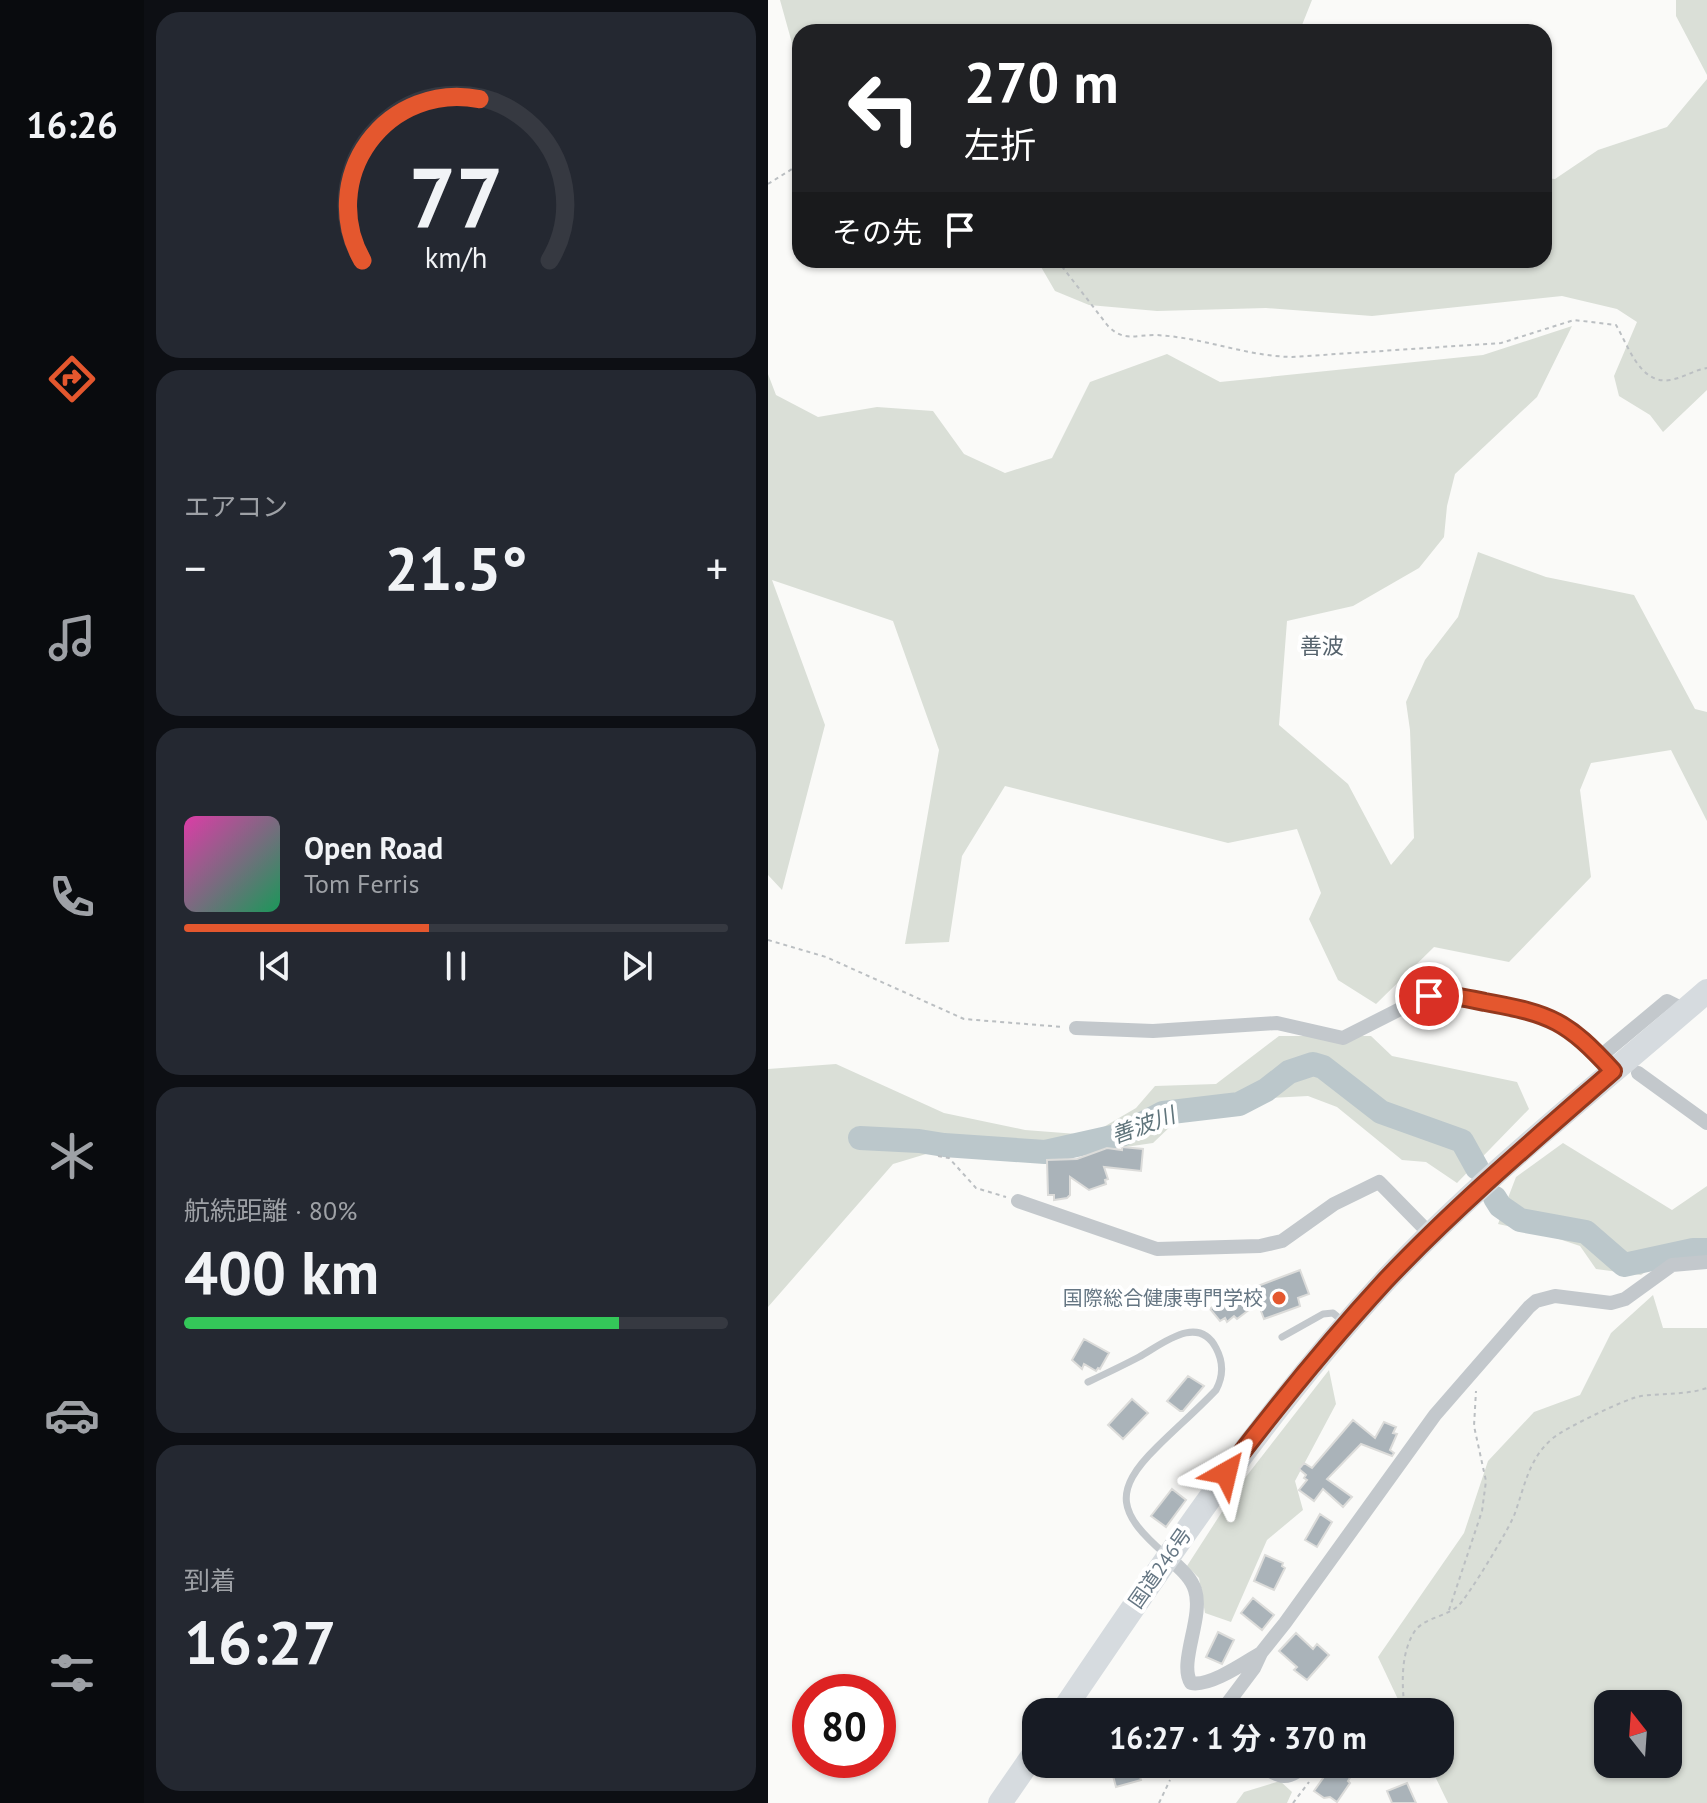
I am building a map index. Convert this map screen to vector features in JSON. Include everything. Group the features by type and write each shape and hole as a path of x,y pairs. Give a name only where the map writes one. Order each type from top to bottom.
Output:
{"highway":[{"name":"国道246号","path":"1071,1698 1167,1556 1278,1405 1347,1324 1485,1183 1617,1061 1707,991"},
{"path":"1000,1803 1022,1771"}],"street":[{"path":"1076,1028 1153,1031 1277,1023 1343,1038 1420,999 1440,995 1544,1014 1555,1013 1586,1030 1617,1061"},
{"path":"1544,1014 1707,1123"},
{"path":"1018,1201 1157,1249 1260,1246 1282,1241 1334,1204 1379,1182 1431,1235"},
{"path":"1230,1698 1435,1415 1536,1301 1565,1296 1611,1303 1625,1299 1672,1265 1707,1262"},
{"path":"1167,1556 1190,1579 1195,1590 1197,1615 1187,1673 1191,1683 1201,1684 1261,1653"}],"lane":[{"path":"1282,1337 1323,1314 1333,1313 1347,1324"},
{"path":"1088,1382 1186,1332 1203,1335 1216,1348 1222,1369 1216,1390 1144,1459 1127,1485 1127,1505 1132,1517 1167,1556"}],"path":[{"path":"768,184 792,169"},
{"path":"1063,268 1117,336 1184,338 1264,356 1292,357 1501,343 1574,320 1616,325 1633,358 1653,378 1673,380 1707,368"},
{"path":"768,940 826,957 964,1019 1076,1028"},
{"path":"938,1156 949,1158 967,1182 976,1188 1018,1201"},
{"path":"1448,1611 1482,1511 1486,1481 1474,1426 1474,1369"},
{"path":"1403,1698 1404,1660 1414,1632 1458,1607 1515,1515 1522,1485 1533,1462 1554,1438 1637,1397 1671,1392 1691,1394 1707,1388"},
{"path":"1159,1803 1167,1778"},
{"path":"1293,1803 1306,1778"}],"shaded area":[{"path":"780,0 1312,0 1302,24 792,24 792,43"},
{"path":"1676,0 1707,0 1707,75 1676,16"},
{"path":"1707,79 1707,390 1663,432 1650,415 1619,396 1614,376 1637,322 1617,309 1562,296 1372,316 1266,308 1157,311 1089,305 1055,291 1042,268 1552,268 1552,179 1598,150 1667,127"},
{"path":"1572,326 1537,397 1455,474 1444,537 1419,568 1353,606 1287,621 1279,725 1348,784 1391,865 1414,838 1406,702 1425,660 1458,617 1478,552 1546,577 1634,595 1695,709 1707,712 1707,821 1671,750 1591,763 1580,790 1591,877 1509,962 1434,947 1376,1004 1338,980 1309,919 1321,893 1297,829 1228,843 1005,786 962,856 949,942 905,944 939,750 893,621 772,580 825,725 782,890 768,875 768,374 776,395 818,417 877,407 933,411 964,454 1005,473 1052,458 1090,382 1167,354 1220,382 1483,355"},
{"path":"1279,1036 1371,1036 1392,1056 1517,1082 1529,1109 1457,1183 1426,1162 1402,1160 1337,1107 1308,1096 1270,1098 1225,1114 1173,1124 1153,1143 1098,1151 936,1151 893,1164 768,1307 768,1069 836,1064 944,1113 1025,1130 1090,1135 1136,1108 1155,1086 1216,1084"},
{"path":"1563,1143 1672,1210 1707,1186 1707,1255 1682,1247 1641,1275 1596,1269 1580,1246 1498,1224 1516,1177"},
{"path":"1653,1295 1663,1328 1707,1328 1707,1803 1448,1803 1436,1778 1454,1778 1454,1698 1397,1698 1378,1657 1464,1533 1488,1461 1534,1412 1580,1395 1611,1333"},
{"path":"1329,1370 1336,1404 1295,1481 1303,1510 1267,1540 1231,1622 1205,1613 1199,1578 1187,1566 1238,1487"},
{"path":"1280,1781 1292,1792 1287,1803 1236,1803 1244,1792"}],"building":[{"path":"1122,1147 1143,1149 1141,1171 1104,1167 1108,1179 1105,1180 1106,1184 1089,1190 1070,1177 1070,1195 1067,1198 1054,1200 1054,1195 1048,1195 1047,1160 1077,1159 1107,1148 1122,1150"},
{"path":"1300,1270 1309,1294 1298,1298 1300,1306 1264,1319 1258,1303 1237,1319 1234,1316 1227,1322 1225,1318 1220,1321 1210,1309 1228,1295 1236,1296"},
{"path":"1084,1339 1109,1353 1096,1371 1084,1364 1082,1369 1072,1360"},
{"path":"1188,1376 1204,1386 1180,1411 1167,1401"},
{"path":"1132,1399 1148,1413 1123,1439 1108,1425"},
{"path":"1353,1420 1375,1438 1384,1422 1396,1427 1393,1433 1397,1434 1390,1450 1394,1453 1392,1456 1361,1444 1327,1479 1352,1497 1343,1507 1323,1489 1314,1501 1299,1490 1307,1480 1299,1469 1304,1463 1312,1468"},
{"path":"1172,1489 1186,1500 1166,1527 1151,1516"},
{"path":"1320,1514 1332,1522 1317,1547 1305,1540"},
{"path":"1265,1555 1283,1563 1285,1568 1274,1590 1254,1581"},
{"path":"1253,1598 1274,1615 1262,1630 1241,1613"},
{"path":"1218,1632 1234,1640 1222,1664 1206,1657"},
{"path":"1296,1633 1313,1649 1317,1644 1329,1655 1307,1680 1294,1670 1297,1667 1279,1651"},
{"path":"1114,1778 1140,1778 1141,1780 1116,1787"},
{"path":"1323,1778 1350,1778 1350,1783 1337,1802 1314,1791"},
{"path":"1407,1783 1416,1803 1392,1803 1387,1791"}],"waterway":[{"name":"善波川","path":"860,1138 1045,1152 1121,1135 1163,1113 1239,1104 1266,1090 1289,1072 1313,1064 1323,1067 1381,1112 1462,1141 1477,1168"},
{"name":"善波川","path":"1495,1198 1500,1206 1520,1220 1586,1232 1624,1265 1693,1250 1707,1250"}],"place":[{"name":"国際総合健康専門学校","path":"1279,1298"}],"district":[{"name":"善波","path":"1322,646"}],"route":[{"path":"1226,1473 1278,1405 1386,1280 1485,1183 1613,1071 1580,1036 1544,1014 1452,996 1429,996"}]}
